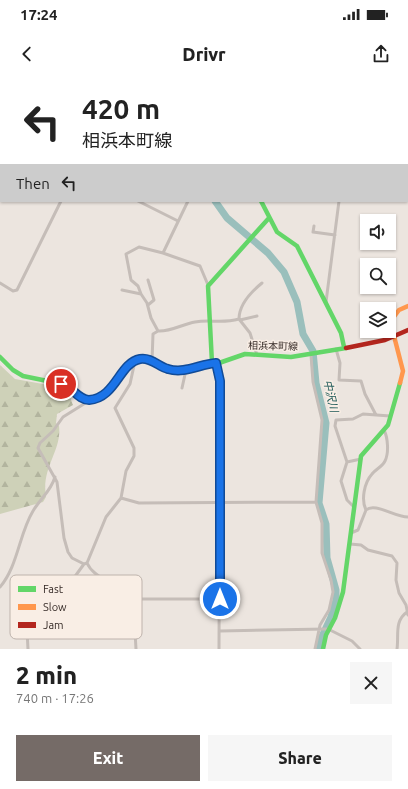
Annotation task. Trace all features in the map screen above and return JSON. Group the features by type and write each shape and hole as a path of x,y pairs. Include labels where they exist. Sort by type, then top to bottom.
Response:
{"main road":[{"path":"261,202 277,232 297,246 341,333 344,347"},
{"path":"214,363 210,351 208,285 269,218"},
{"path":"396,312 408,306"},
{"name":"相浜本町線","path":"396,335 408,330"},
{"name":"相浜本町線","path":"135,361 142,359 152,361 170,370 186,370 242,355 291,357 313,354 390,338"},
{"path":"322,649 324,629 335,618 342,596 361,459 364,451 384,430 390,416 403,371 395,338"},
{"path":"0,357 16,372 33,379 67,385 88,400 100,396 110,389 128,366 135,361"}],"street":[{"path":"0,283 13,291 17,290 61,202"},
{"path":"140,202 178,221"},
{"path":"163,253 188,202"},
{"path":"326,304 339,202"},
{"path":"314,226 313,232 335,234"},
{"path":"158,331 150,318 148,306 138,286 131,280 126,254 139,247 163,253 200,266 208,285"},
{"path":"148,280 154,300 148,306"},
{"path":"257,355 250,333 240,320 242,306 248,295 262,283"},
{"path":"122,290 141,294"},
{"path":"152,361 154,351 152,337 158,331 195,322 209,321 223,323 257,316"},
{"path":"336,349 340,363 339,380 361,381 365,394 376,415"},
{"path":"313,354 313,382 322,420 316,502 322,524 322,553 331,580 333,592 324,629 315,649"},
{"path":"77,575 86,564 106,518 121,498 125,475 134,452 115,408 130,384 135,361"},
{"path":"214,363 220,381 220,649"},
{"path":"182,388 186,370"},
{"path":"402,375 408,371"},
{"path":"88,400 63,417 53,431 38,446 38,452 55,477 58,486 66,547 72,558 86,564 98,575"},
{"path":"355,508 347,500 341,481 347,462 336,426 336,420 353,419 363,414 390,416"},
{"path":"351,533 358,530 366,510 364,494 368,480 373,473 383,465 386,458 387,438 384,430"},
{"path":"347,462 361,459"},
{"path":"0,587 8,575 32,514 50,488 55,477"},
{"path":"121,498 139,503 316,502"},
{"path":"366,510 370,508 379,508 392,515 408,517"},
{"path":"350,544 392,556 397,563 396,580 399,593 406,605 407,614 401,617 398,627 397,649"},
{"path":"142,600 220,599"},
{"path":"220,632 324,629 352,642 360,649"},
{"path":"27,639 28,649"},
{"path":"136,639 136,649"}],"green space":[{"path":"0,365 15,379 54,386 62,378 70,381 68,392 73,405 57,414 56,423 59,426 58,443 46,477 46,497 43,502 0,514"}],"waterway":[{"name":"中沢川","path":"216,202 227,218 268,253 284,272 297,302 303,334 313,351 316,383 326,423 319,503 326,524 327,558 336,590 336,600 331,617 319,643 319,649"}],"traffic: fast":[{"path":"262,202 277,232 297,246 341,333 344,347"},
{"path":"212,363 208,286 269,218"},
{"path":"0,357 13,370 23,376 67,385 82,397 90,400 110,389 129,364 140,359 152,361 170,370 181,371 219,363 245,354 291,357 346,348"},
{"path":"323,649 326,635 335,618 343,592 361,456 388,425 400,383"}],"traffic: slow":[{"path":"400,383 403,371 394,336 393,318 399,310 408,306"}],"traffic: jam":[{"path":"346,348 385,340 408,330"}],"route":[{"path":"61,384 69,386 80,396 90,400 100,396 110,389 128,366 138,360 142,359 152,361 164,368 178,371 216,363 220,381 220,599"}]}
